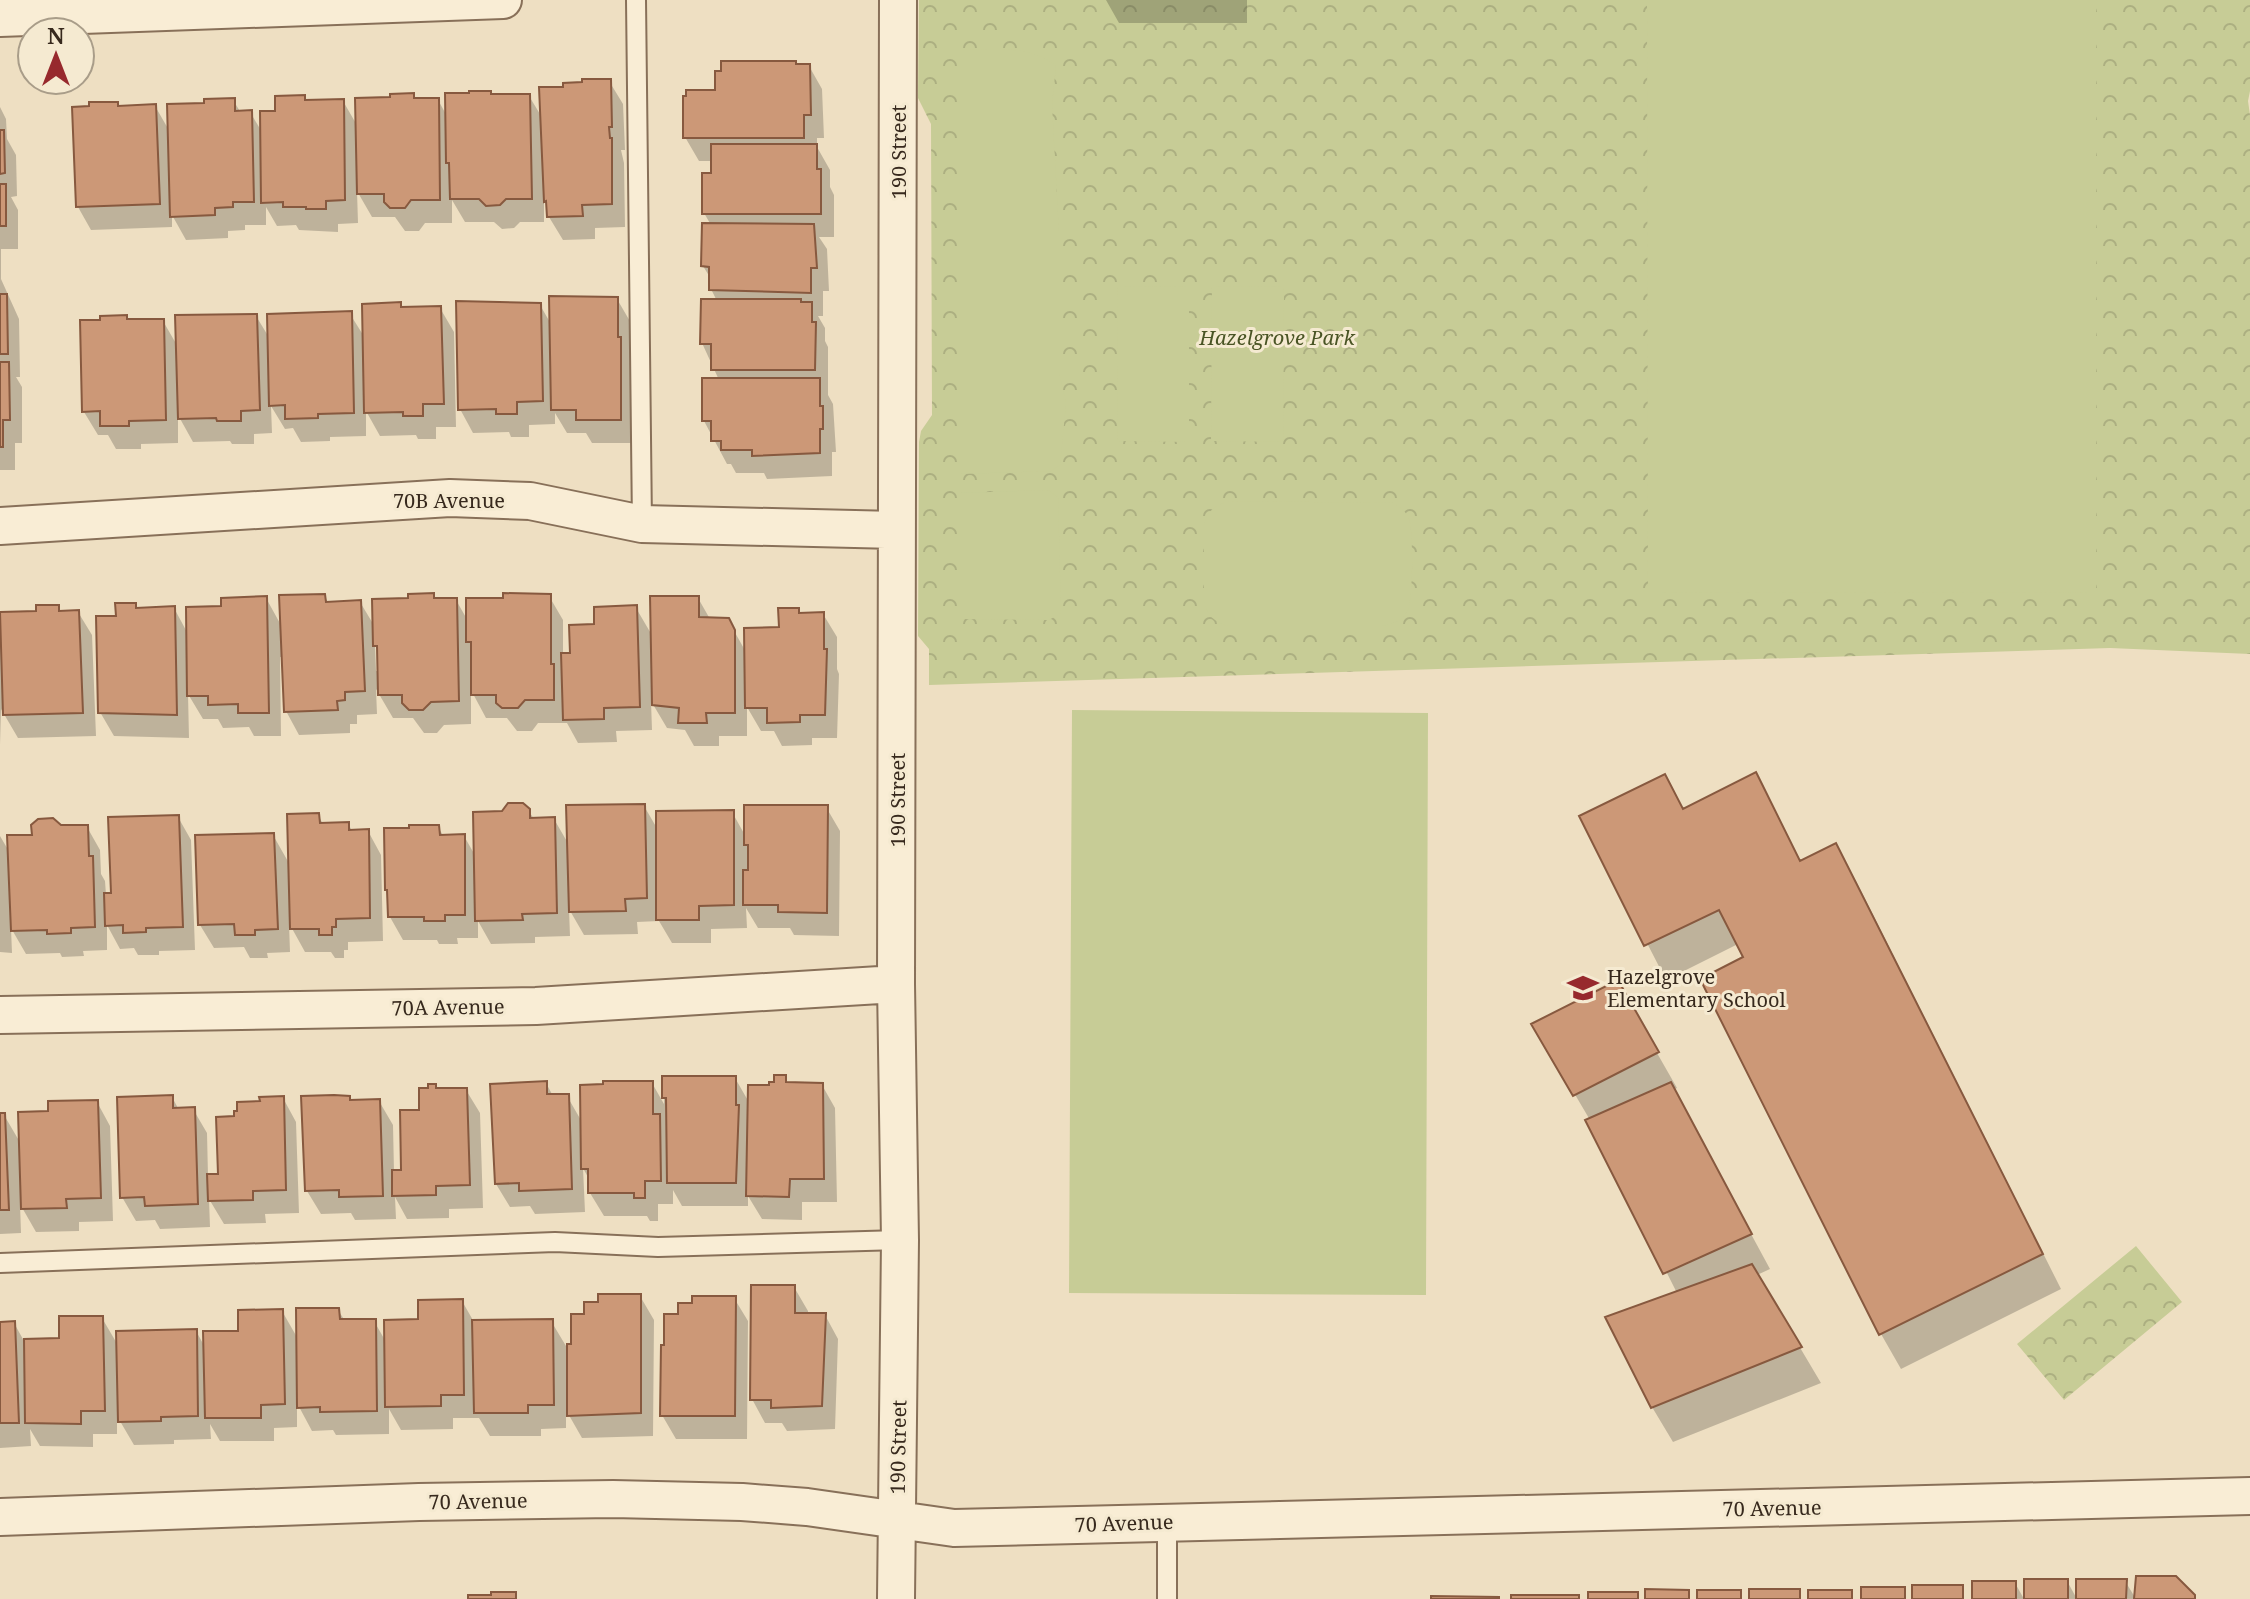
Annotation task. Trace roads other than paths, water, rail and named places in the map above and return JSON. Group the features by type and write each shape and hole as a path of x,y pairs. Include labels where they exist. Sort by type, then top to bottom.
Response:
{"street":[{"path":"0,18 503,0"},
{"name":"190 Street","path":"896,1599 900,1240 896,984 898,0"},
{"name":"70B Avenue","path":"0,526 450,498 530,501 642,524 896,530"},
{"name":"70A Avenue","path":"0,1015 536,1006 896,984"},
{"name":"70 Avenue","path":"0,1517 419,1502 613,1499 807,1507 954,1528 2250,1496"}],"lane":[{"path":"636,0 642,524"},
{"path":"0,1263 555,1242 658,1247 900,1240"},
{"path":"1167,1522 1167,1599"}],"place":[{"name":"Hazelgrove Elementary School","path":"1583,988"}],"park label":[{"name":"Hazelgrove Park","path":"1277,337"}]}
